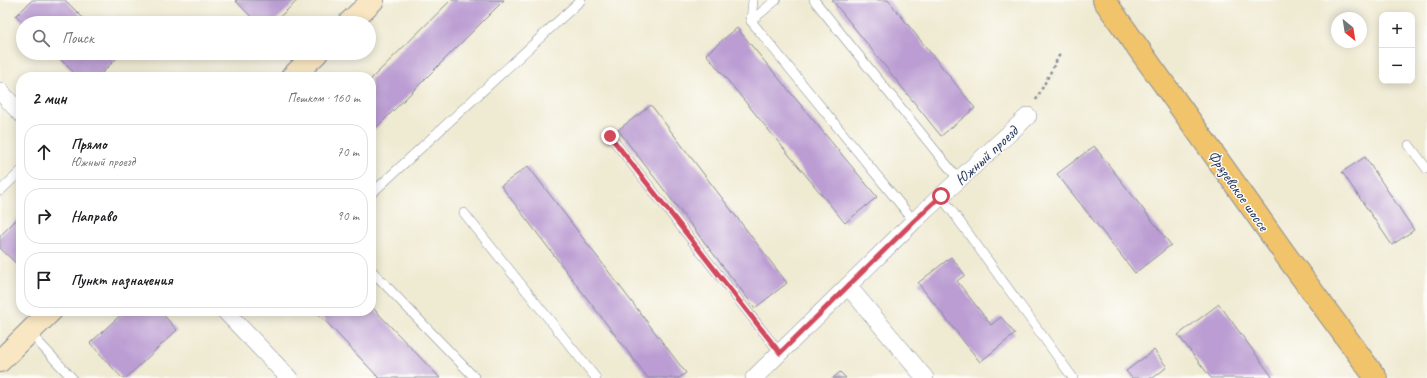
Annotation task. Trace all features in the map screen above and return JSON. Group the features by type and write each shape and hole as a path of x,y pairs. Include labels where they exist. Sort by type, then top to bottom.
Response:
{"highway":[{"name":"Фрязевское шоссе","path":"1104,0 1287,257 1376,378"}],"main road":[{"path":"356,16 373,0"},
{"path":"297,72 310,60"},
{"path":"0,361 45,316"}],"street":[{"path":"0,91 16,109"},
{"name":"Южный проезд","path":"754,378 914,221 1028,116"},
{"path":"848,286 925,378"},
{"path":"230,316 289,378"}],"lane":[{"path":"376,189 581,0"},
{"path":"753,0 751,21 914,221"},
{"path":"751,21 776,0"},
{"path":"814,0 959,180"},
{"path":"610,136 780,353"},
{"path":"1409,145 1427,169"},
{"path":"0,191 16,176"},
{"path":"941,196 1073,378"},
{"path":"464,213 596,378"},
{"path":"376,275 475,378"},
{"path":"29,332 72,378"}],"path":[{"path":"1028,116 1060,54"}],"building":[{"path":"32,0 65,0 81,16 16,16"},
{"path":"235,0 298,0 281,16 250,16"},
{"path":"451,0 504,0 376,128 376,74"},
{"path":"832,0 888,0 975,108 941,136"},
{"path":"737,28 877,197 845,223 706,54"},
{"path":"61,60 115,60 103,72 73,72"},
{"path":"651,105 787,283 755,308 618,130"},
{"path":"1094,146 1171,245 1135,273 1057,174"},
{"path":"1365,157 1414,230 1392,245 1342,172"},
{"path":"528,166 686,373 679,378 648,378 501,186"},
{"path":"16,220 16,263 0,248 0,236"},
{"path":"951,257 965,275 957,281 991,325 1001,317 1015,334 980,362 918,283"},
{"path":"1219,304 1273,378 1211,378 1178,335"},
{"path":"376,311 440,378 379,378 321,316 376,316"},
{"path":"120,316 164,316 177,330 126,378 122,378 90,343"},
{"path":"1154,350 1167,367 1153,378 1132,378 1126,371"},
{"path":"840,372 846,378 833,378"}],"route":[{"path":"610,136 780,353 941,196"}]}
